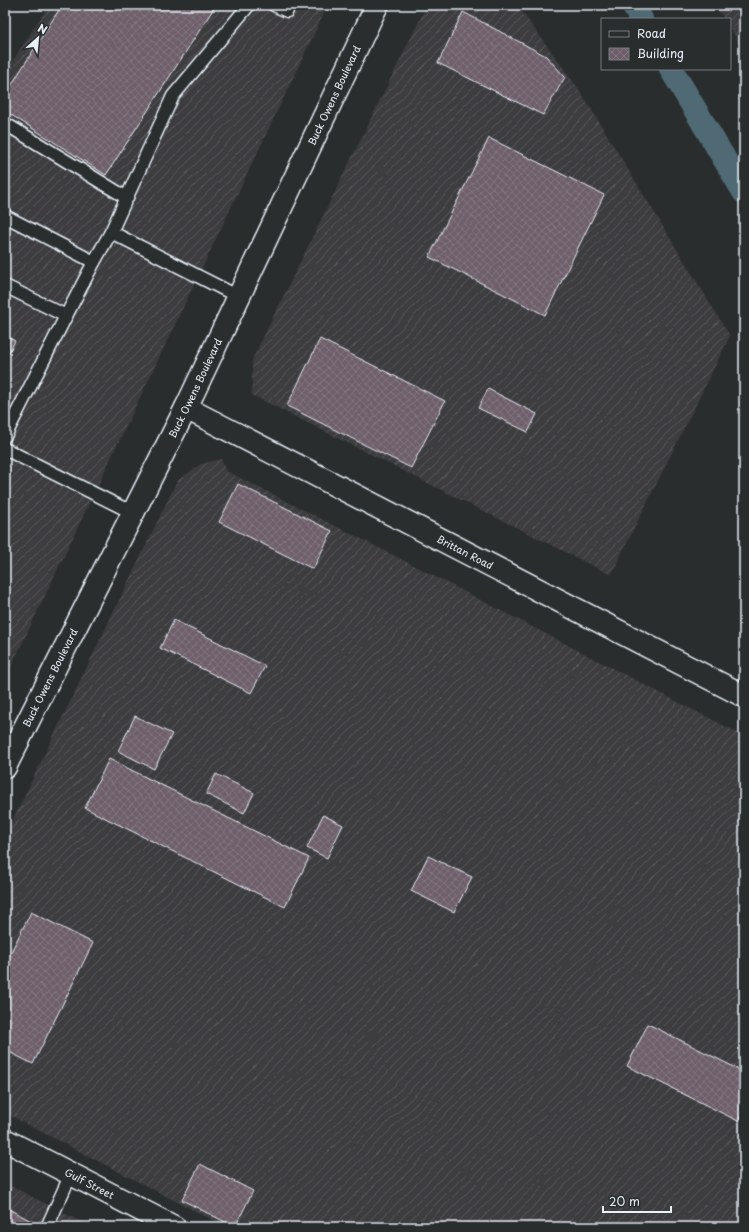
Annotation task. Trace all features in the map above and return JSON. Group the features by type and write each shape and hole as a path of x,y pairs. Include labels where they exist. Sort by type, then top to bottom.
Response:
{"main road":[{"name":"Buck Owens Boulevard","path":"5,767 186,408 377,5"},
{"name":"Brittan Road","path":"186,408 744,696"},
{"name":"Gulf Street","path":"5,1140 174,1227"}],"lane":[{"path":"5,436 94,262 111,232 173,96 249,5"},
{"path":"274,5 287,11"},
{"path":"9,126 127,198"},
{"path":"5,216 94,262"},
{"path":"111,232 239,297"},
{"path":"5,286 66,316"},
{"path":"5,449 133,513"},
{"path":"46,1227 71,1174"}],"shaded area":[{"path":"49,5 328,5 5,679 5,73"},
{"path":"427,5 517,5 580,91 730,336 611,575 252,395 252,360"},
{"path":"715,5 744,5 744,51 731,30 731,18 723,18"},
{"path":"221,459 226,471 401,559 744,736 744,1227 226,1227 5,1113 5,836 177,481 201,464"},
{"path":"5,1183 58,1210 91,1227 5,1227"}],"building":[{"path":"62,5 216,5 106,175 5,111 5,95"},
{"path":"463,12 546,56 565,77 543,115 438,63"},
{"path":"489,138 604,195 545,315 429,257"},
{"path":"5,335 15,341 5,360"},
{"path":"320,339 445,401 411,468 287,406"},
{"path":"488,389 537,414 528,432 478,408"},
{"path":"238,484 332,531 313,569 219,522"},
{"path":"174,620 265,666 251,693 160,648"},
{"path":"135,716 172,734 154,769 118,751"},
{"path":"109,759 309,858 285,907 85,808"},
{"path":"216,774 254,793 244,813 206,794"},
{"path":"323,815 343,825 327,858 307,848"},
{"path":"428,856 472,877 454,912 411,891"},
{"path":"31,912 93,943 33,1064 5,1050 5,964"},
{"path":"648,1024 744,1072 744,1109 738,1121 627,1066"},
{"path":"200,1164 253,1191 235,1227 182,1200"},
{"path":"5,1207 33,1222 31,1227 5,1227"}],"waterway":[{"path":"633,5 640,18"},
{"path":"672,70 744,192"}]}
